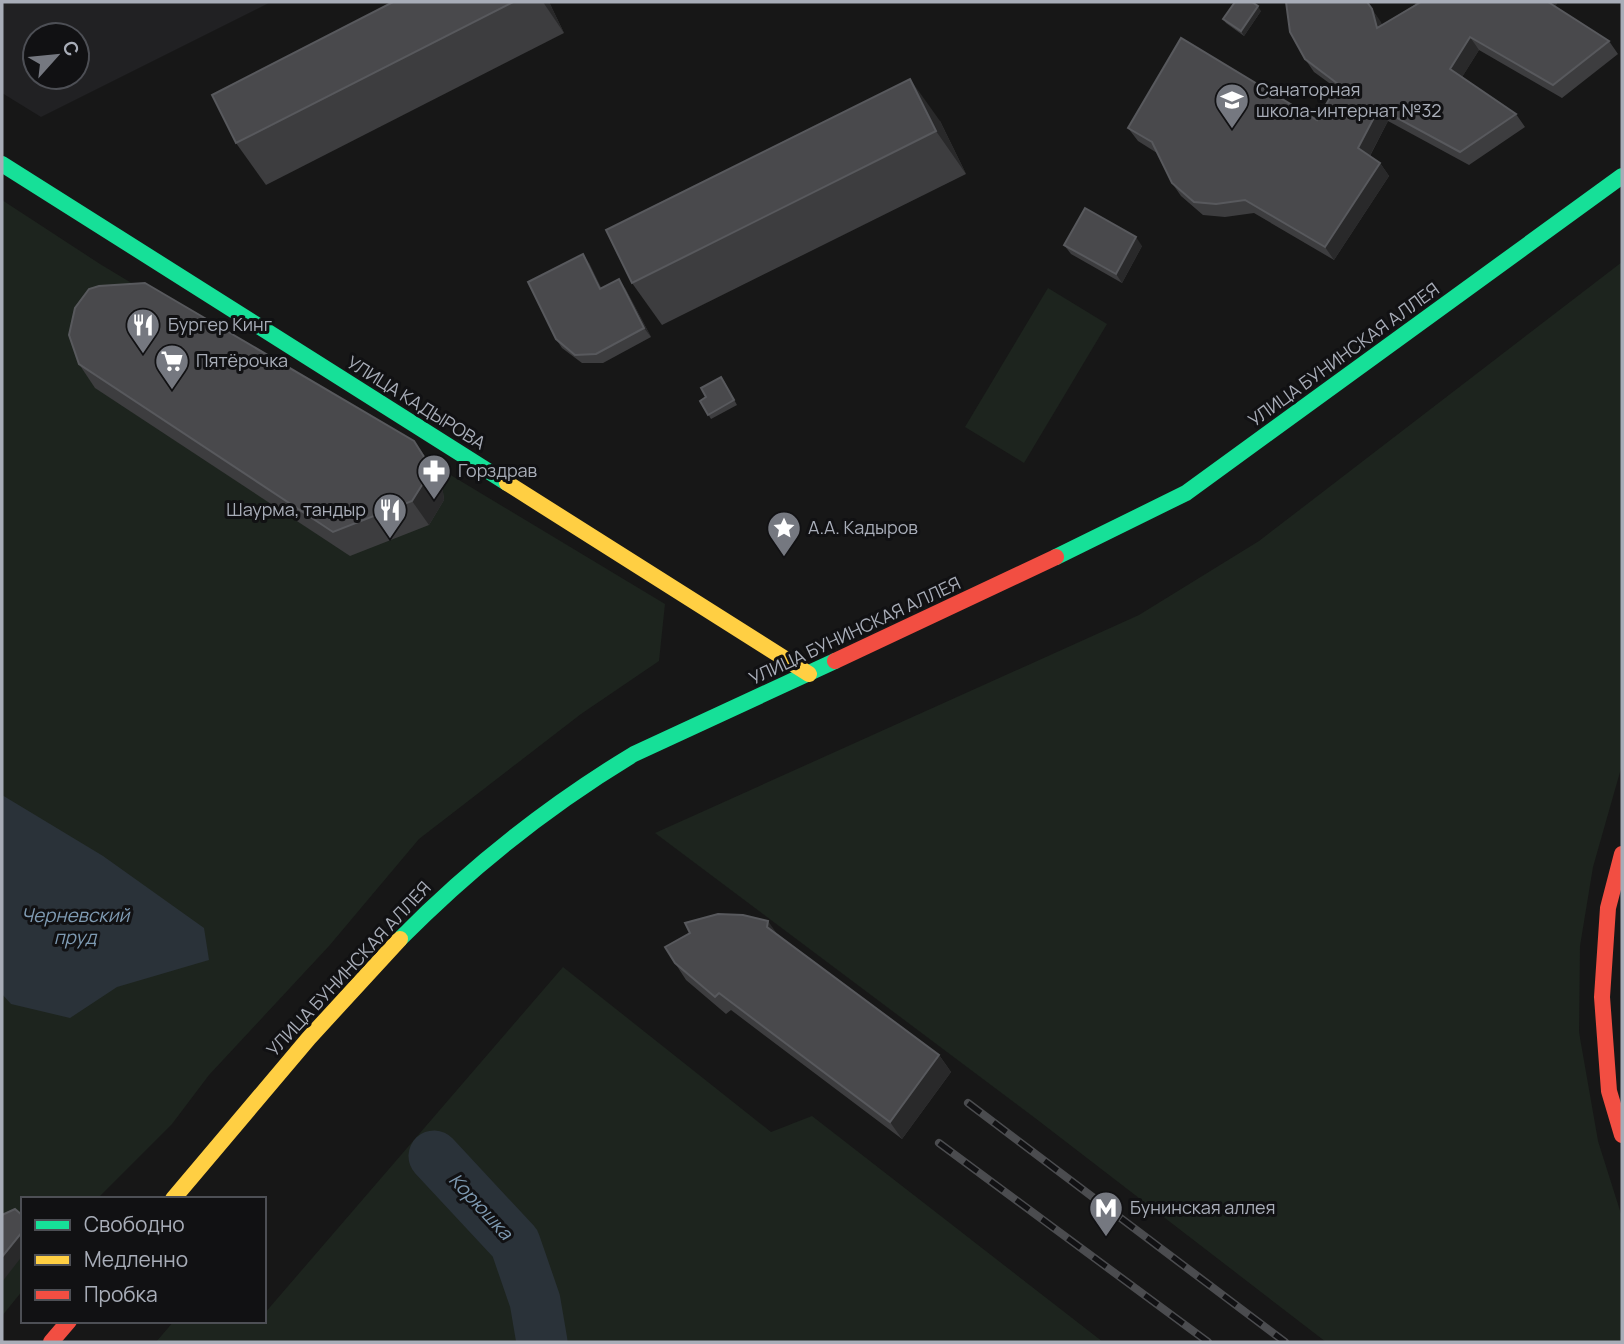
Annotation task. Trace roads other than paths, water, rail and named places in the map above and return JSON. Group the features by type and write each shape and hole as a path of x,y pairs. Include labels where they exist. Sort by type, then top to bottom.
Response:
{"street":[{"name":"УЛИЦА КАДЫРОВА","path":"2,164 809,674"},
{"name":"УЛИЦА БУНИНСКАЯ АЛЛЕЯ","path":"175,1197 397,940 455,884 588,781 634,754 970,599 1186,493 1622,176"},
{"path":"1622,853 1608,908 1602,997 1609,1091 1622,1135"},
{"path":"51,1342 67,1323"}],"water":[{"name":"Черневский пруд","path":"2,795 103,856 204,928 209,960 117,987 70,1018 11,1004 2,994"}],"waterway":[{"name":"Корюшка","path":"434,1156 515,1243 535,1301 542,1342"}],"railway":[{"path":"968,1103 1285,1342"},
{"path":"939,1143 1208,1342"}],"place":[{"name":"Санаторная школа-интернат №32","path":"1232,130"},
{"name":"Бургер Кинг","path":"143,355"},
{"name":"Пятёрочка","path":"172,391"},
{"name":"Горздрав","path":"434,501"},
{"name":"Шаурма, тандыр","path":"390,540"},
{"name":"А.А. Кадыров","path":"784,558"},
{"name":"Бунинская аллея","path":"1106,1238"}]}
